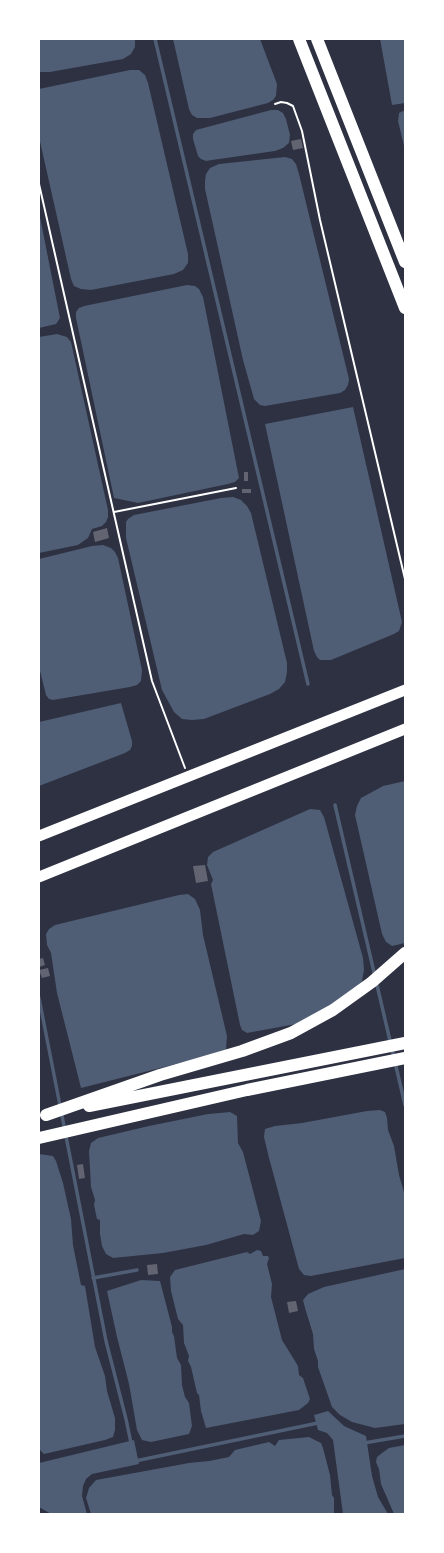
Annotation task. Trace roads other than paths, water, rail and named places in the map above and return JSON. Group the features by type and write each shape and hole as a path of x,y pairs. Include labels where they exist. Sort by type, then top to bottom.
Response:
{"highway":[{"path":"299,39 405,308"},
{"path":"317,39 405,262"},
{"path":"39,836 405,690"},
{"path":"39,877 405,729"},
{"path":"42,1116 160,1075 242,1051 291,1033 333,1010 372,982 405,953"},
{"path":"42,1116 405,1043"},
{"path":"39,1138 247,1090 405,1058"}],"water":[{"path":"39,39 135,39 135,47 131,54 123,59 50,72 39,72"},
{"path":"173,39 260,39 277,84 276,96 268,103 210,118 197,118 192,115 189,109"},
{"path":"380,39 405,39 405,103 392,105"},
{"path":"130,70 139,70 145,75 148,83 188,254 188,263 183,270 174,274 91,290 81,289 74,286 71,279 39,137 39,89"},
{"path":"271,110 278,110 283,113 286,119 290,135 289,143 283,148 275,151 206,161 198,156 193,139 193,134 196,130"},
{"path":"405,110 405,150 398,121 399,113"},
{"path":"285,157 292,159 296,164 299,174 349,379 345,390 340,393 265,406 260,405 254,399 243,360 205,189 205,181 206,174 210,168 219,164"},
{"path":"39,212 60,318 56,324 39,328"},
{"path":"187,285 195,286 199,289 203,297 239,478 235,482 228,484 138,503 114,498 76,318 76,312 79,308 84,306"},
{"path":"57,334 67,337 71,342 108,510 108,517 102,526 92,529 88,538 78,545 39,553 39,337"},
{"path":"353,407 402,622 399,631 394,634 331,660 320,660 314,651 265,424"},
{"path":"233,497 241,500 251,513 287,663 285,682 279,689 270,694 204,719 182,719 174,712 162,690 126,538 126,522 134,515"},
{"path":"103,545 111,548 118,558 142,670 141,681 137,685 130,687 53,700 49,699 46,695 39,667 39,559 92,546"},
{"path":"121,703 132,741 130,750 39,786 39,722"},
{"path":"405,781 405,943 392,946 386,942 382,934 355,815 361,798 383,786"},
{"path":"310,809 320,810 324,817 363,958 364,970 362,981 357,988 347,996 296,1024 247,1033 242,1030 240,1025 211,884 213,880 207,865 208,857 213,852"},
{"path":"188,894 195,899 200,910 203,935 227,1036 226,1050 81,1088 57,993 51,953 47,945 46,934 49,929 55,925"},
{"path":"380,1110 385,1112 387,1118 388,1130 394,1146 399,1175 405,1196 405,1258 311,1276 304,1275 299,1269 269,1158 264,1137 265,1129 275,1126"},
{"path":"230,1112 237,1116 238,1143 243,1152 261,1221 259,1231 253,1235 244,1234 206,1245 163,1253 113,1258 106,1254 102,1246 100,1220 97,1219 94,1205 95,1200 91,1187 89,1151 91,1143 98,1138 149,1126 208,1114"},
{"path":"39,1154 53,1156 63,1183 71,1219 73,1245 81,1285 85,1286 95,1347 105,1376 107,1391 115,1418 115,1430 113,1437 44,1454 40,1450 39,1446"},
{"path":"257,1250 261,1251 263,1256 268,1256 269,1258 267,1264 272,1284 271,1297 282,1340 298,1366 299,1375 303,1378 310,1399 308,1403 299,1410 206,1428 201,1411 199,1395 197,1393 191,1367 188,1361 189,1356 184,1343 183,1325 178,1319 171,1291 170,1277 175,1270 247,1252 250,1254"},
{"path":"405,1269 405,1424 375,1428 352,1422 340,1415 332,1407 318,1367 318,1361 314,1349 313,1334 303,1300 308,1294 324,1287"},
{"path":"141,1280 160,1281 174,1336 177,1358 181,1365 182,1385 185,1397 189,1403 192,1426 189,1434 151,1442 142,1440 137,1430 129,1384 107,1291"},
{"path":"328,1411 344,1426 366,1436 372,1476 378,1497 388,1514 343,1514 333,1440 327,1433 318,1430 314,1415"},
{"path":"309,1437 321,1443 323,1448 330,1475 332,1495 334,1498 334,1514 91,1514 86,1498 89,1488 96,1480 229,1457 235,1450 269,1442 275,1446 279,1440"},
{"path":"134,1440 139,1464 92,1474 86,1479 83,1486 82,1496 87,1514 51,1514 39,1507 39,1463"},
{"path":"405,1445 405,1514 394,1514 381,1484 379,1469 376,1462 377,1457 389,1448"}],"waterway":[{"path":"155,39 308,684"},
{"path":"335,805 405,1105"},
{"path":"39,998 106,1341 131,1443"},
{"path":"93,1278 137,1270"},
{"path":"135,1461 318,1423"},
{"path":"364,1443 405,1436"}]}
